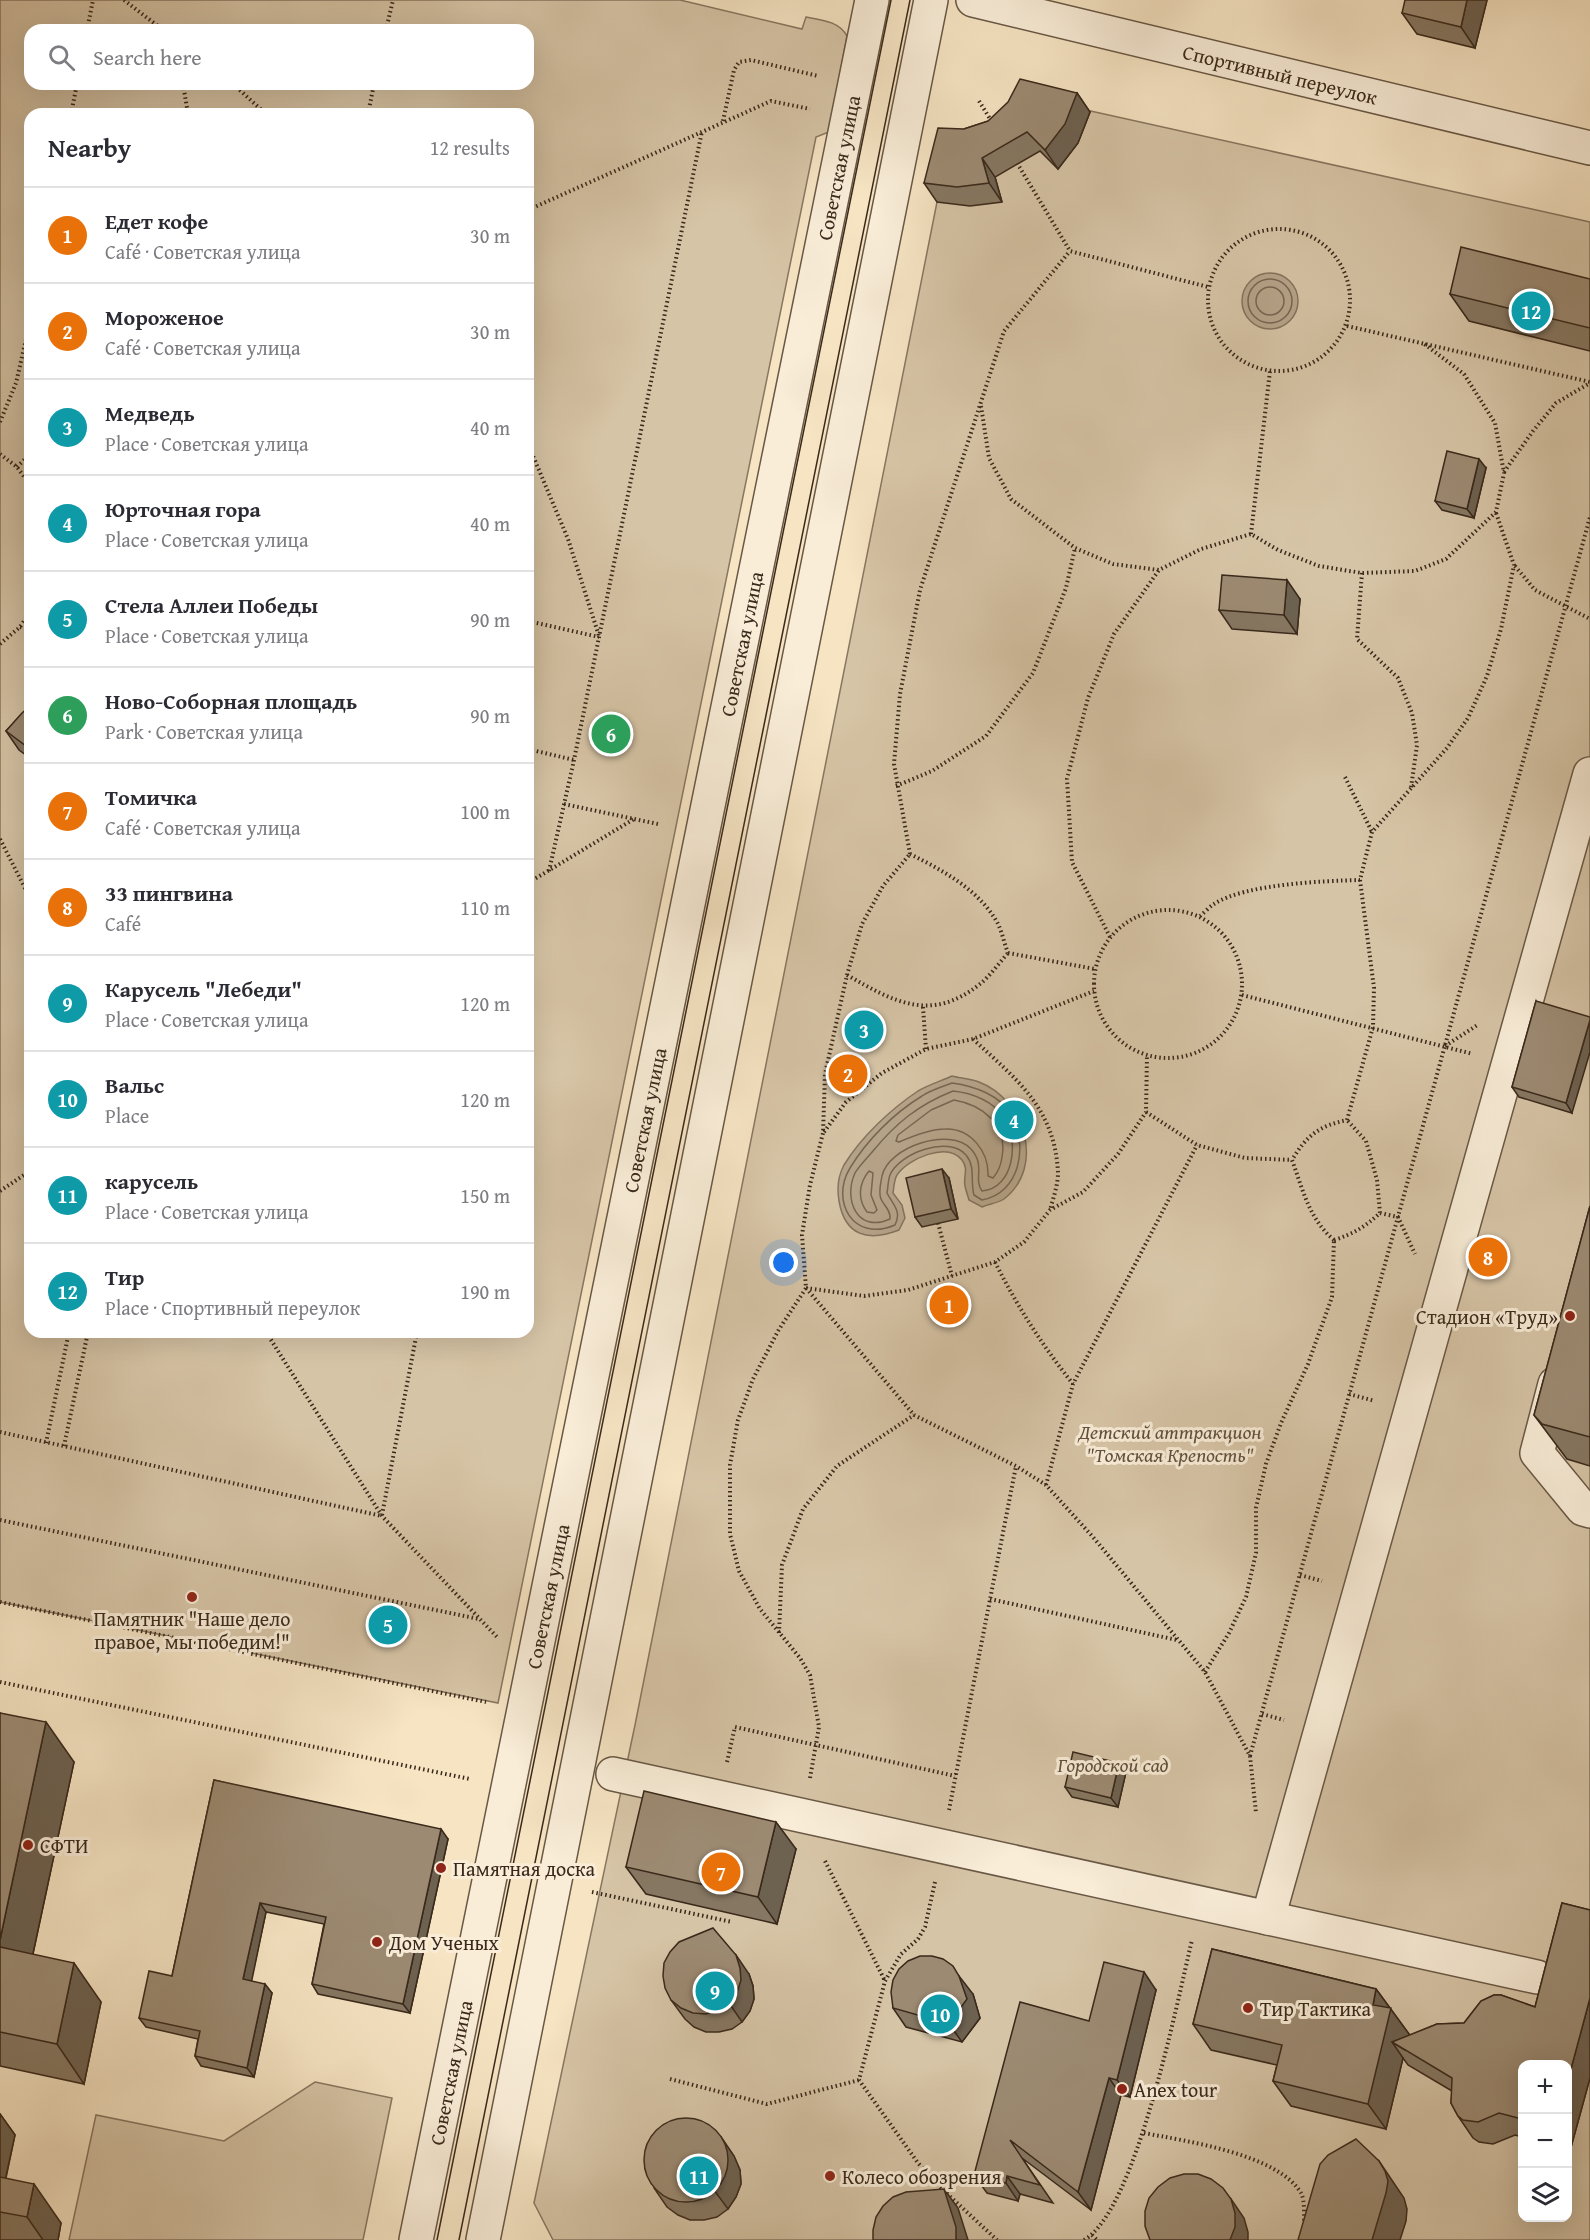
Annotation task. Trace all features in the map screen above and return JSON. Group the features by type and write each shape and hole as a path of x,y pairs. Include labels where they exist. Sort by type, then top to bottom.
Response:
{"street":[{"name":"Советская улица","path":"416,2240 872,0"},
{"path":"483,2240 931,0"},
{"name":"Спортивный переулок","path":"973,0 1590,148"},
{"path":"1268,1918 1590,774"},
{"path":"1564,1351 1537,1453 1583,1509 1590,1511"},
{"path":"613,1774 1537,1977"}],"path":[{"path":"88,24 93,0"},
{"path":"124,0 155,24"},
{"path":"387,24 393,0"},
{"path":"723,122 734,70 739,62 751,60 818,76"},
{"path":"72,108 76,90"},
{"path":"184,90 187,108"},
{"path":"240,90 259,108"},
{"path":"369,108 373,90"},
{"path":"534,207 771,101 810,109"},
{"path":"979,101 996,129"},
{"path":"549,871 574,760 702,131"},
{"path":"1017,163 1070,251 1208,287"},
{"path":"1275,228 1299,231 1320,241 1337,258 1348,279 1352,303 1347,326 1338,343 1324,357 1289,372 1270,371 1247,365 1229,351 1215,333 1208,310 1208,287 1216,265 1231,246 1252,233 1275,228"},
{"path":"910,854 894,764 900,694 920,590 1004,331 1070,251"},
{"path":"1347,326 1590,383"},
{"path":"1423,343 1464,374 1496,423 1504,473 1496,512 1514,565 1535,590 1590,619"},
{"path":"0,422 16,383 24,348"},
{"path":"1251,534 1270,371"},
{"path":"1504,473 1556,403 1590,383"},
{"path":"981,405 989,458 1011,499 1076,548 1113,564 1159,570"},
{"path":"0,453 17,467 24,477"},
{"path":"534,458 568,539 599,637"},
{"path":"17,467 24,460"},
{"path":"1110,937 1072,862 1067,779 1088,698 1114,634 1159,570 1201,549 1251,534 1278,550 1319,566 1362,573 1414,571 1446,559 1496,512"},
{"path":"1256,1814 1250,1756 1590,517"},
{"path":"897,786 932,771 986,736 1034,673 1066,588 1076,548"},
{"path":"1347,1120 1373,1027 1374,988 1360,880 1372,832 1447,748 1467,718 1487,676 1501,629 1514,565"},
{"path":"1362,573 1357,639 1398,678 1412,713 1417,745 1410,790"},
{"path":"0,644 24,621"},
{"path":"534,622 599,637"},
{"path":"20,627 24,628"},
{"path":"534,750 574,760"},
{"path":"1345,777 1372,832"},
{"path":"564,804 658,825"},
{"path":"534,880 634,819"},
{"path":"0,839 24,886"},
{"path":"910,854 946,873 977,897 997,922 1008,952"},
{"path":"910,854 883,886 862,924 848,975 825,1074 823,1133 810,1185 802,1235 806,1288 914,1415 1016,1466 1046,1485 1093,1537 1205,1672 1250,1756"},
{"path":"1200,916 1214,904 1240,894 1319,881 1360,880"},
{"path":"1176,910 1200,916 1219,930 1234,949 1241,971 1241,995 1233,1019 1218,1039 1196,1052 1172,1057 1147,1055 1127,1046 1111,1031 1099,1012 1094,991 1095,969 1100,952 1110,937 1128,921 1151,912 1176,910"},
{"path":"1008,952 1095,969"},
{"path":"848,975 887,998 923,1007 955,1000 981,983 1008,952"},
{"path":"823,1133 846,1102 882,1072 926,1049 973,1039 1094,991"},
{"path":"1241,995 1373,1027 1508,1064"},
{"path":"923,1007 926,1049"},
{"path":"973,1039 1027,1089 1051,1131 1058,1175 1050,1210"},
{"path":"806,1288 864,1296 908,1290 995,1262 1024,1242 1050,1210 1083,1192 1118,1154 1146,1112 1147,1055"},
{"path":"1146,1112 1197,1145 1245,1158 1292,1160"},
{"path":"1292,1160 1302,1143 1326,1125 1347,1120"},
{"path":"1334,1240 1353,1234 1367,1226 1380,1213 1377,1180 1366,1141 1347,1120"},
{"path":"1046,1485 1073,1384 1197,1145"},
{"path":"1292,1160 1311,1212 1322,1230 1334,1240"},
{"path":"0,1191 24,1175"},
{"path":"938,1223 952,1276"},
{"path":"1205,1672 1229,1633 1246,1597 1256,1553 1256,1508 1266,1464 1281,1423 1308,1364 1332,1297 1334,1240"},
{"path":"995,1262 1017,1306 1073,1384"},
{"path":"806,1288 778,1331 753,1379 738,1420 730,1465 729,1534 739,1571 760,1609 800,1658 810,1676 819,1727 802,1816 885,1981"},
{"path":"46,1443 68,1338"},
{"path":"64,1446 87,1338"},
{"path":"270,1338 382,1516 499,1639"},
{"path":"382,1516 416,1338"},
{"path":"779,1633 782,1565 803,1509 837,1466 914,1415"},
{"path":"0,1432 382,1516"},
{"path":"719,1798 735,1727 956,1776 1016,1466"},
{"path":"0,1520 479,1619"},
{"path":"990,1599 1178,1640"},
{"path":"0,1602 486,1701"},
{"path":"0,1682 470,1779"},
{"path":"942,1846 925,1927 918,1939 901,1954 885,1981 859,2079 918,2163 941,2188 997,2240"},
{"path":"589,1891 732,1922"},
{"path":"1084,2240 1092,2235 1114,2205 1144,2133 1202,1903"},
{"path":"670,2079 767,2104 859,2079"},
{"path":"1144,2133 1244,2156 1279,2170 1302,2193 1305,2226 1303,2233"},
{"path":"1092,2235 1097,2240"}],"green space":[{"path":"0,0 680,0 802,29 806,17 823,20 839,27 847,36 829,132 816,137 498,1703 0,1602"},
{"name":"Городской сад","path":"1032,98 1590,222 1590,2240 553,2240 534,2203 635,1725 937,202 951,146"},
{"path":"315,2082 392,2098 363,2240 69,2240 96,2115 224,2141"}],"water":[{"path":"1270,273 1281,275 1290,281 1296,290 1298,301 1296,312 1290,321 1281,327 1270,329 1259,327 1250,321 1244,312 1242,301 1244,290 1250,281 1259,275"},
{"path":"952,1076 979,1082 995,1091 1008,1103 1018,1118 1024,1134 1026,1152 1024,1169 1017,1185 1004,1199 982,1207 969,1200 965,1188 965,1167 962,1160 947,1152 928,1154 910,1163 896,1177 893,1193 902,1205 905,1218 899,1230 888,1234 868,1235 852,1229 842,1213 838,1196 839,1178 844,1165 868,1134 897,1106 922,1089"}],"building":[{"path":"1405,0 1467,0 1461,27 1402,13"},
{"path":"1020,79 1077,93 1065,124 1045,150 1027,132 982,158 989,183 957,187 924,183 938,128 964,129 988,121 1008,102"},
{"path":"1461,247 1590,279 1590,328 1450,294"},
{"path":"1447,451 1479,459 1467,509 1435,501"},
{"path":"1222,575 1287,580 1284,615 1219,610"},
{"path":"24,711 24,744 6,731"},
{"path":"1536,1001 1590,1017 1566,1103 1512,1087"},
{"path":"942,1169 951,1209 915,1217 906,1178"},
{"path":"1590,1206 1590,1437 1542,1424 1534,1415"},
{"path":"0,1713 46,1722 0,1940"},
{"path":"1073,1752 1119,1763 1111,1798 1065,1787"},
{"name":"Дом Ученых","path":"214,1780 441,1829 403,2004 312,1984 326,1917 260,1903 243,1979 265,1984 247,2068 195,2056 200,2031 139,2018 149,1971 172,1976"},
{"path":"644,1791 776,1822 758,1897 626,1867"},
{"path":"1562,1903 1590,1910 1590,1998 1572,2065 1572,2060 1518,2060 1518,2118 1499,2113 1478,2122 1463,2120 1451,2103 1452,2078 1392,2042 1437,2024 1464,2023 1481,2001 1494,1995 1501,1995 1535,2007"},
{"path":"713,1928 736,1955 741,1980 737,1993 729,2003 706,2014 693,2013 681,2008 671,2000 665,1988 664,1963 679,1942"},
{"path":"0,1947 74,1963 57,2044 0,2032"},
{"path":"1212,1949 1376,1989 1373,2005 1391,2008 1368,2104 1273,2081 1282,2045 1193,2024"},
{"path":"920,1956 943,1959 953,1966 959,1976 967,1999 949,2024 893,2008 891,1992 893,1980 899,1969 908,1961"},
{"path":"1104,1962 1144,1972 1117,2080 1109,2078 1078,2192 1010,2140 1040,2185 1007,2176 1006,2183 974,2175 1020,2002 1089,2021"},
{"path":"686,2118 702,2121 716,2130 725,2144 728,2160 725,2176 716,2190 702,2199 686,2202 670,2199 656,2190 647,2176 644,2160 647,2144 656,2130 670,2121"},
{"path":"1356,2139 1379,2161 1388,2181 1372,2240 1298,2240 1320,2164 1328,2155"},
{"path":"1184,2174 1198,2174 1211,2179 1223,2188 1231,2199 1235,2213 1235,2227 1230,2240 1150,2240 1145,2226 1145,2211 1149,2198 1170,2178"},
{"path":"0,2177 34,2184 27,2217 0,2212"},
{"path":"944,2189 956,2227 956,2240 873,2240 876,2217 893,2197 906,2192"}],"tram line":[{"path":"437,2240 891,0"},
{"path":"459,2240 910,0"}],"place":[{"name":"Тир","path":"1531,311"},
{"name":"Ново-Соборная площадь","path":"611,734"},
{"name":"Медведь","path":"864,1030"},
{"name":"Мороженое","path":"848,1074"},
{"name":"Юрточная гора","path":"1014,1120"},
{"name":"33 пингвина","path":"1488,1257"},
{"name":"Едет кофе","path":"949,1305"},
{"name":"Стадион «Труд»","path":"1570,1316"},
{"name":"Памятник \"Наше дело правое, мы победим!\"","path":"192,1597"},
{"name":"Стела Аллеи Победы","path":"388,1625"},
{"name":"СФТИ","path":"28,1845"},
{"name":"Памятная доска","path":"441,1868"},
{"name":"Томичка","path":"721,1872"},
{"name":"Дом Ученых","path":"377,1942"},
{"name":"Карусель \"Лебеди\"","path":"715,1991"},
{"name":"Тир Тактика","path":"1248,2008"},
{"name":"Вальс","path":"940,2014"},
{"name":"Anex tour","path":"1122,2089"},
{"name":"карусель","path":"699,2176"},
{"name":"Колесо обозрения","path":"830,2176"}],"park label":[{"name":"Детский аттракцион \"Томская Крепость\"","path":"1170,1442"}]}
